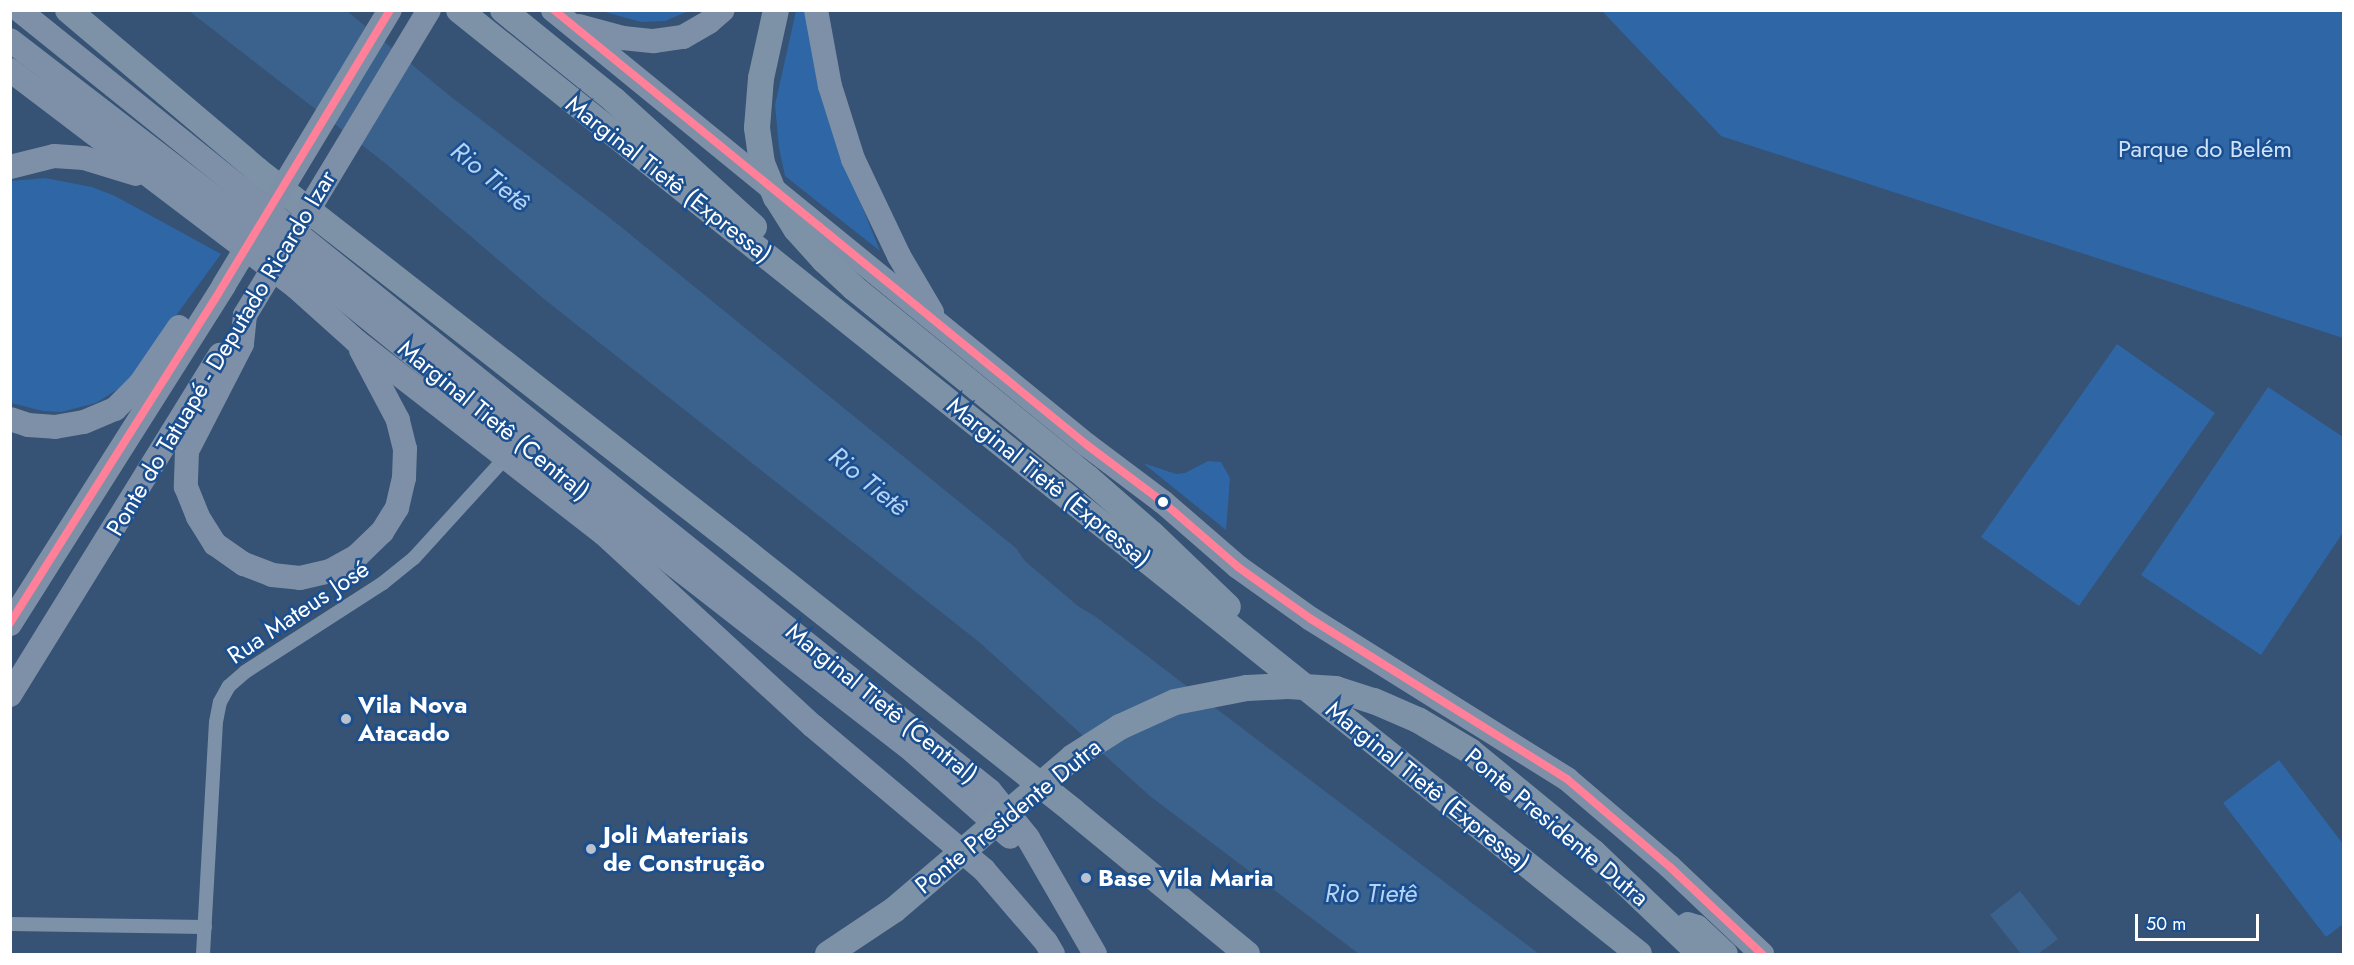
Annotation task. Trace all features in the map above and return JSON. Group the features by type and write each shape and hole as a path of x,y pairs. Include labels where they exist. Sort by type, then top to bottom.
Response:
{"highway":[{"name":"Marginal Tietê (Central)","path":"19,10 241,188 982,798"},
{"path":"68,10 274,183 739,546 1073,811 1248,954"},
{"name":"Ponte do Tatuapé - Deputado Ricardo Izar","path":"10,624 220,292 390,10"},
{"name":"Ponte do Tatuapé - Deputado Ricardo Izar","path":"10,695 245,315 429,10"},
{"name":"Marginal Tietê (Expressa)","path":"459,10 1640,953"},
{"path":"503,10 614,100 715,189 765,237 810,290"},
{"path":"559,15 603,34 654,41 683,36 709,22 723,10"},
{"path":"776,10 761,78 757,128 762,163 776,197 796,228 824,260 854,288 1088,478 1226,603 1244,637"},
{"path":"816,10 830,86 853,159 899,256 941,327"},
{"path":"559,15 941,327 1273,593 1567,779 1670,867 1762,954"},
{"name":"Marginal Tietê (Central)","path":"10,40 309,270 615,519 914,752 982,798"},
{"path":"10,70 296,287 356,341 627,554 813,726 984,870 1046,942 1053,954"},
{"path":"10,166 54,156 84,158 125,169 164,187"},
{"path":"10,419 28,425 55,427 84,422 115,409 140,384 191,309 220,292"},
{"path":"245,315 242,344 187,451 186,487 198,518 215,544 244,564 272,575 300,578 339,566 357,556 382,532 397,508 404,478 405,449 398,420 356,341"},
{"path":"615,519 874,767 883,787"},
{"name":"Ponte Presidente Dutra","path":"828,954 894,909 1073,757 1120,727 1175,702 1247,688 1288,686 1336,689 1374,700 1418,720 1470,751 1593,852 1700,954"},
{"path":"982,798 1007,809 1028,838 1095,954"},
{"path":"1661,915 1697,928 1725,954"}],"street":[{"name":"Rua Mateus José","path":"203,954 216,722 220,702 229,686 245,672 383,583 406,564 505,458"},
{"path":"10,924 205,927"}],"green space":[{"path":"601,11 689,11 665,21 641,22"},
{"path":"796,11 808,11 835,139 880,251 785,176 779,148 775,105"},
{"name":"Parque do Belém","path":"1602,11 2343,11 2343,338 1721,136"},
{"path":"45,178 92,187 115,196 221,254 126,384 96,403 61,412 43,411 11,403 10,181"},
{"path":"2117,344 2215,413 2079,606 1981,537"},
{"path":"2268,387 2343,437 2344,531 2261,655 2141,575"},
{"path":"1208,461 1221,462 1230,478 1226,530 1143,463 1176,474 1185,473"},
{"path":"2279,760 2343,844 2343,924 2326,937 2223,803"}],"water":[{"name":"Rio Tietê","path":"189,11 347,11 450,96 610,218 1016,548 1025,561 1078,606 1096,617 1539,954 1359,954 1151,797 979,642 544,299 385,163"},
{"path":"2020,891 2058,939 2038,954 2021,954 1990,915"}],"transit line":[{"path":"10,623 215,299 390,10"},
{"path":"554,10 1087,445 1163,502 1238,567 1311,619 1567,779 1670,867 1762,954"}],"place":[{"name":"Vila Nova Atacado","path":"346,719"},
{"name":"Joli Materiais de Construção","path":"591,849"},
{"name":"Base Vila Maria","path":"1086,878"}]}
